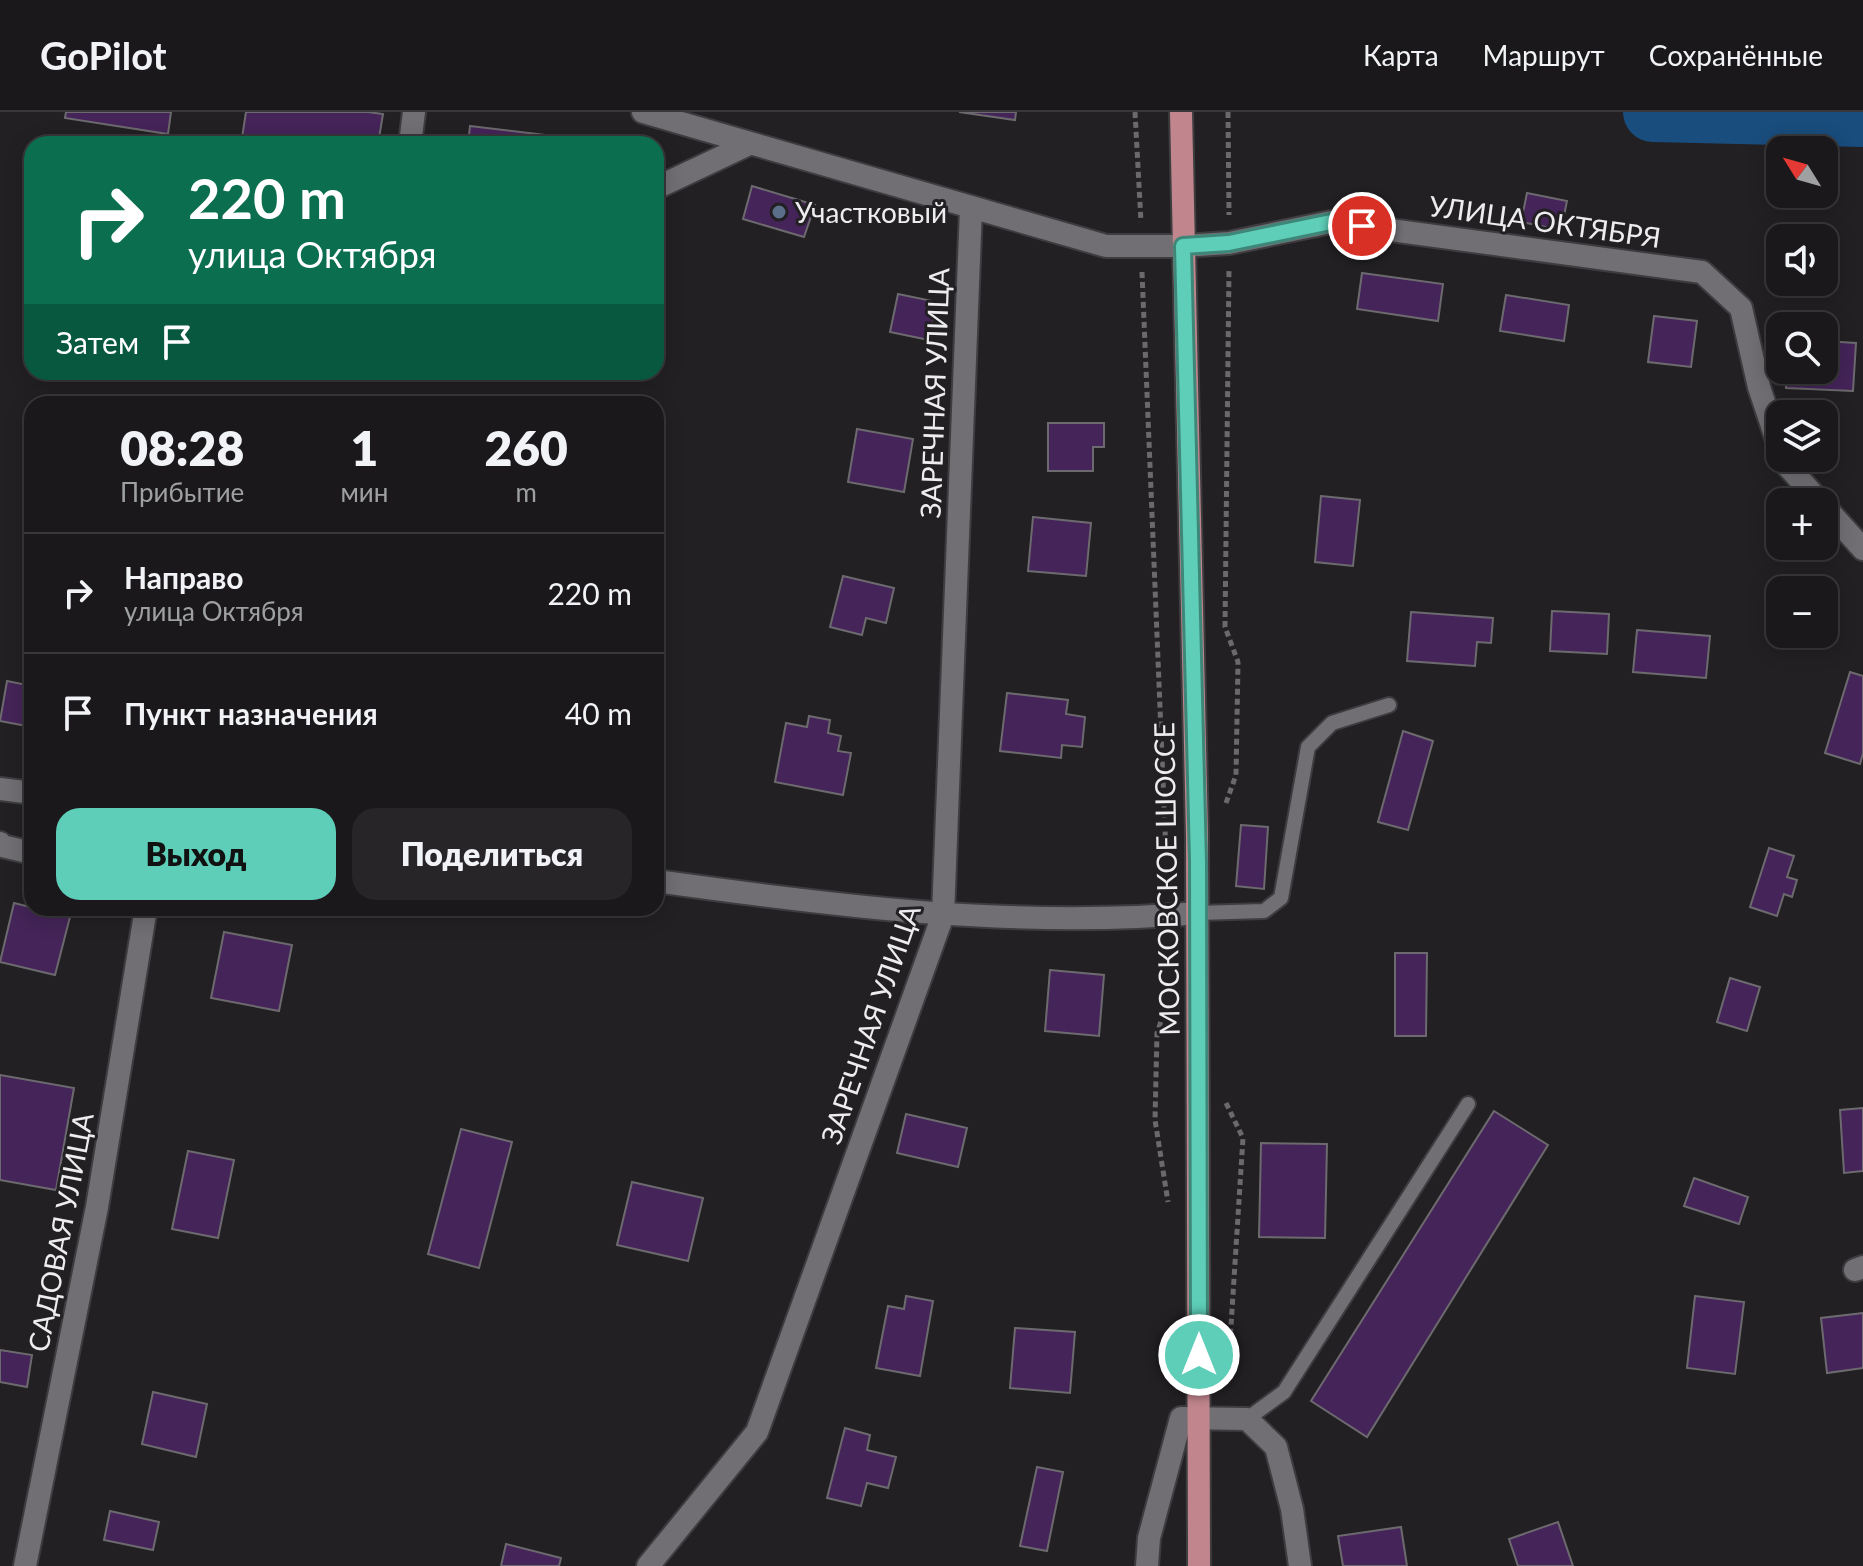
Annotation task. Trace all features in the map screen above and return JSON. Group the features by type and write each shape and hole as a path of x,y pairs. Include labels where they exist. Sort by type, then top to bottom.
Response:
{"main road":[{"name":"МОСКОВСКОЕ ШОССЕ","path":"1181,112 1198,913 1199,1566"}],"street":[{"path":"411,136 414,112"},
{"path":"643,112 1106,246 1183,246"},
{"path":"664,184 749,144"},
{"name":"ЗАРЕЧНАЯ УЛИЦА","path":"648,1566 757,1432 943,915 971,208"},
{"name":"УЛИЦА ОКТЯБРЯ","path":"1183,246 1229,243 1331,222 1702,272 1741,308 1766,408"},
{"path":"1795,472 1808,488"},
{"path":"1838,522 1863,549"},
{"path":"0,789 24,792"},
{"path":"0,843 24,851"},
{"path":"664,882 808,902 943,915 1072,920 1198,913"},
{"name":"САДОВАЯ УЛИЦА","path":"25,1566 97,1207 145,916"},
{"path":"1147,1566 1149,1538 1181,1418 1247,1419 1276,1447 1292,1509 1300,1566"}],"lane":[{"path":"1198,913 1264,911 1281,898 1308,747 1332,723 1389,705"},
{"path":"1247,1419 1284,1392 1468,1104"}],"path":[{"path":"1135,112 1166,853"},
{"path":"1224,810 1236,775 1238,662 1225,627 1228,112"},
{"path":"1170,995 1157,1033 1155,1120 1170,1217"},
{"path":"1223,1096 1243,1138 1229,1372"}],"building":[{"path":"66,112 171,112 168,134 65,118"},
{"path":"246,112 383,114 379,136 242,136"},
{"path":"959,112 1016,112 1015,120"},
{"path":"470,126 553,136 469,136"},
{"name":"Участковый","path":"752,186 815,205 804,237 743,219"},
{"path":"1527,193 1567,201 1561,230 1521,222"},
{"path":"1362,273 1443,284 1438,321 1357,309"},
{"path":"898,294 937,302 929,340 890,332"},
{"path":"1506,295 1569,305 1564,341 1500,331"},
{"path":"1654,316 1697,321 1691,367 1648,362"},
{"path":"1838,342 1856,343 1853,391 1786,388 1786,384 1838,384"},
{"path":"1048,423 1104,423 1104,447 1093,447 1093,471 1048,471"},
{"path":"857,429 913,439 904,492 848,482"},
{"path":"1321,496 1360,500 1353,566 1315,562"},
{"path":"1033,517 1091,523 1086,576 1028,571"},
{"path":"843,576 894,588 886,623 866,618 862,635 830,627"},
{"path":"1552,611 1609,614 1607,654 1550,651"},
{"path":"1411,612 1493,618 1491,643 1477,642 1475,666 1407,661"},
{"path":"1637,630 1710,636 1706,678 1633,672"},
{"path":"1850,672 1863,676 1863,753 1860,764 1825,753"},
{"path":"7,681 24,684 24,726 0,721"},
{"path":"1007,693 1068,700 1066,714 1085,717 1082,747 1062,745 1061,758 1000,751"},
{"path":"809,716 830,720 828,733 841,736 838,751 851,753 843,795 775,782 786,723 807,727"},
{"path":"1403,731 1433,741 1408,830 1378,822"},
{"path":"1241,825 1268,827 1264,889 1236,886"},
{"path":"1769,848 1794,856 1787,877 1797,880 1792,897 1784,894 1777,916 1750,907"},
{"path":"14,903 24,906 24,916 70,917 55,975 0,962"},
{"path":"224,932 292,945 279,1011 211,998"},
{"path":"1395,953 1427,953 1426,1036 1395,1036"},
{"path":"1050,970 1104,975 1099,1036 1045,1031"},
{"path":"1730,978 1760,987 1747,1031 1717,1022"},
{"path":"0,1075 74,1088 56,1190 0,1180"},
{"path":"1863,1108 1863,1171 1844,1173 1840,1110"},
{"path":"1494,1111 1548,1145 1367,1437 1311,1401"},
{"path":"906,1114 967,1128 958,1167 897,1153"},
{"path":"461,1129 512,1142 479,1268 428,1254"},
{"path":"1261,1143 1327,1144 1325,1238 1259,1237"},
{"path":"188,1151 234,1160 218,1238 172,1229"},
{"path":"1694,1178 1748,1197 1739,1224 1684,1206"},
{"path":"632,1182 703,1198 688,1261 617,1245"},
{"path":"906,1296 933,1301 920,1376 876,1368 888,1306 904,1309"},
{"path":"1695,1296 1744,1302 1735,1374 1687,1368"},
{"path":"1863,1313 1863,1368 1827,1373 1821,1318"},
{"path":"1015,1328 1075,1332 1070,1393 1010,1388"},
{"path":"0,1350 32,1355 27,1387 0,1382"},
{"path":"153,1392 207,1404 196,1457 142,1444"},
{"path":"845,1428 870,1435 867,1450 896,1457 888,1488 867,1483 861,1506 827,1498"},
{"path":"1037,1467 1063,1472 1047,1551 1020,1546"},
{"path":"110,1511 159,1522 153,1550 104,1540"},
{"path":"1558,1522 1573,1566 1518,1566 1509,1539"},
{"path":"1401,1527 1407,1566 1343,1566 1338,1536"},
{"path":"506,1544 561,1558 559,1566 501,1566"}],"waterway":[{"path":"1653,112 1863,117"}],"place":[{"name":"Участковый","path":"779,212"}],"route":[{"path":"1199,1355 1198,862 1183,246 1229,243 1331,222 1362,226"}]}
